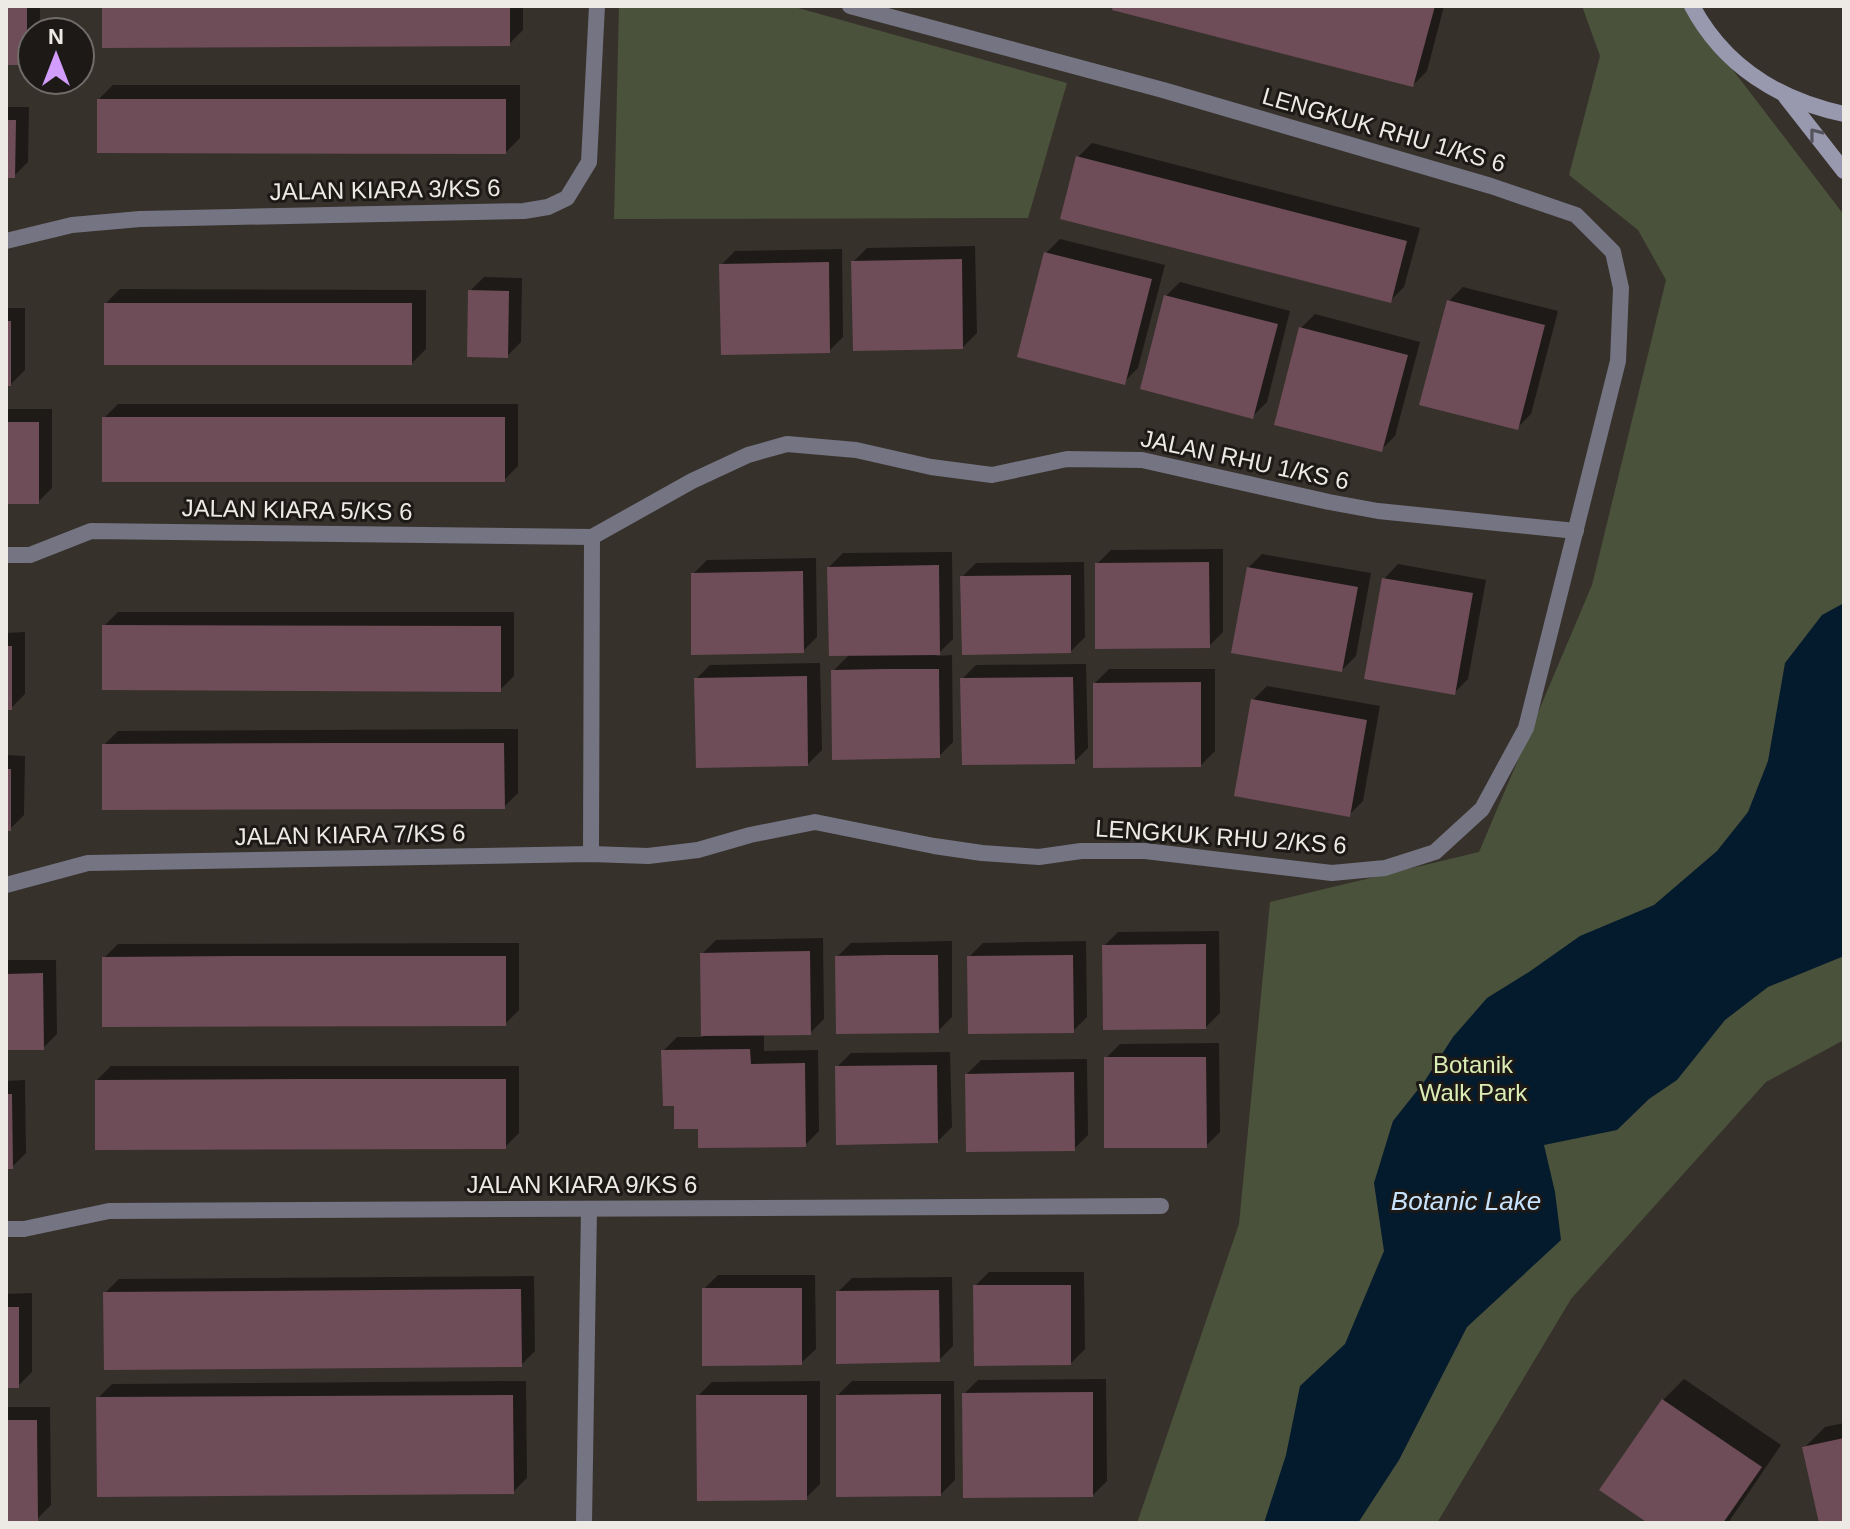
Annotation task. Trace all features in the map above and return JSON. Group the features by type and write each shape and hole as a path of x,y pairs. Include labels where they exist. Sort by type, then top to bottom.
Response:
{"main road":[{"path":"1692,6 1726,54 1754,78 1786,97 1844,114"},
{"path":"1786,97 1844,171"}],"street":[{"name":"JALAN KIARA 3/KS 6","path":"6,241 72,225 140,219 524,211 548,207 567,198 589,162 597,6"},
{"name":"LENGKUK RHU 1/KS 6","path":"850,6 1163,90 1491,186 1576,215 1613,252 1621,288 1618,361 1576,531"},
{"name":"JALAN RHU 1/KS 6","path":"592,537 692,481 748,455 787,444 856,450 931,467 992,475 1067,459 1142,460 1378,511 1576,531"},
{"name":"JALAN KIARA 5/KS 6","path":"6,555 30,555 91,531 592,537"},
{"name":"LENGKUK RHU 2/KS 6","path":"698,850 750,835 815,822 982,853 1039,857 1081,851 1145,851 1332,873 1385,868 1435,852 1482,809 1526,728 1576,531"},
{"path":"591,854 592,537"},
{"name":"JALAN KIARA 7/KS 6","path":"6,885 88,863 591,854 648,856 698,850"},
{"name":"JALAN KIARA 9/KS 6","path":"6,1229 24,1229 109,1211 1161,1206"},
{"path":"584,1523 589,1209"}],"green space":[{"path":"619,6 791,6 1067,83 1028,218 614,219"},
{"name":"Botanik Walk Park","path":"1582,6 1684,6 1844,215 1844,1040 1766,1082 1571,1299 1437,1523 1137,1523 1239,1224 1270,902 1479,852 1592,585 1666,280 1638,230 1569,175 1600,56"}],"water":[{"name":"Botanic Lake","path":"1844,603 1844,956 1768,987 1725,1020 1677,1080 1649,1099 1617,1130 1544,1145 1555,1192 1561,1240 1467,1327 1399,1460 1358,1523 1264,1523 1286,1455 1300,1386 1345,1344 1384,1251 1374,1183 1393,1121 1424,1082 1453,1037 1487,998 1580,936 1654,905 1717,851 1748,812 1768,761 1785,663 1822,615"}],"building":[{"path":"6,6 27,6 27,16 16,16 16,65 6,65"},
{"path":"102,6 510,6 510,46 102,48"},
{"path":"1113,6 1435,6 1413,87 1112,10"},
{"path":"97,99 506,99 506,154 97,153"},
{"path":"6,120 16,120 15,178 6,178"},
{"path":"1076,156 1407,241 1391,303 1060,219"},
{"path":"1044,252 1152,279 1125,385 1017,357"},
{"path":"962,259 963,349 853,351 851,261"},
{"path":"829,262 830,353 721,355 719,264"},
{"path":"468,290 509,291 508,358 467,357"},
{"path":"1164,295 1278,324 1253,419 1140,389"},
{"path":"1447,300 1545,325 1518,430 1419,405"},
{"path":"104,303 412,303 412,365 104,365"},
{"path":"6,321 11,321 11,386 6,386"},
{"path":"1299,327 1408,355 1382,452 1274,425"},
{"path":"102,417 505,417 505,482 102,482"},
{"path":"6,422 39,422 39,504 6,504"},
{"path":"1209,562 1210,648 1095,649 1095,563"},
{"path":"939,565 940,655 829,656 827,567"},
{"path":"1247,567 1358,587 1342,672 1231,653"},
{"path":"803,571 804,653 691,655 691,573"},
{"path":"1071,575 1071,653 962,655 960,576"},
{"path":"1382,578 1473,593 1455,695 1364,679"},
{"path":"102,625 501,626 501,692 102,690"},
{"path":"6,646 12,646 12,710 6,710"},
{"path":"939,669 940,758 832,760 831,670"},
{"path":"807,676 808,766 696,768 694,678"},
{"path":"1073,677 1075,764 962,765 960,678"},
{"path":"1201,682 1201,767 1093,768 1093,683"},
{"path":"1251,699 1367,720 1350,817 1234,796"},
{"path":"504,743 505,809 102,810 102,744"},
{"path":"6,769 11,769 11,831 6,831"},
{"path":"1206,944 1206,1029 1103,1030 1102,945"},
{"path":"810,951 811,1035 701,1036 700,953"},
{"path":"938,955 939,1033 836,1034 835,956"},
{"path":"1073,955 1074,1033 968,1034 967,956"},
{"path":"506,956 506,1026 102,1027 102,957"},
{"path":"43,973 44,1050 6,1050 6,974"},
{"path":"750,1049 751,1064 805,1063 806,1147 698,1148 698,1129 674,1129 674,1106 663,1106 661,1050"},
{"path":"1104,1057 1206,1057 1207,1148 1104,1148"},
{"path":"937,1065 938,1143 836,1145 835,1066"},
{"path":"1074,1072 1075,1151 966,1152 965,1074"},
{"path":"506,1079 506,1149 95,1150 95,1080"},
{"path":"6,1094 12,1094 13,1169 6,1169"},
{"path":"973,1285 1071,1285 1071,1365 974,1366"},
{"path":"702,1288 802,1288 802,1365 702,1366"},
{"path":"521,1289 522,1367 104,1370 103,1292"},
{"path":"939,1290 940,1362 836,1364 836,1291"},
{"path":"6,1307 19,1307 19,1388 6,1388"},
{"path":"1093,1392 1093,1497 963,1498 962,1393"},
{"path":"941,1394 941,1496 836,1497 836,1395"},
{"path":"513,1395 514,1494 97,1497 96,1397"},
{"path":"696,1395 807,1395 807,1500 697,1501"},
{"path":"1662,1399 1762,1467 1723,1523 1648,1523 1599,1490"},
{"path":"6,1420 37,1420 38,1521 6,1521"},
{"path":"1844,1438 1844,1523 1819,1523 1802,1447"}]}
